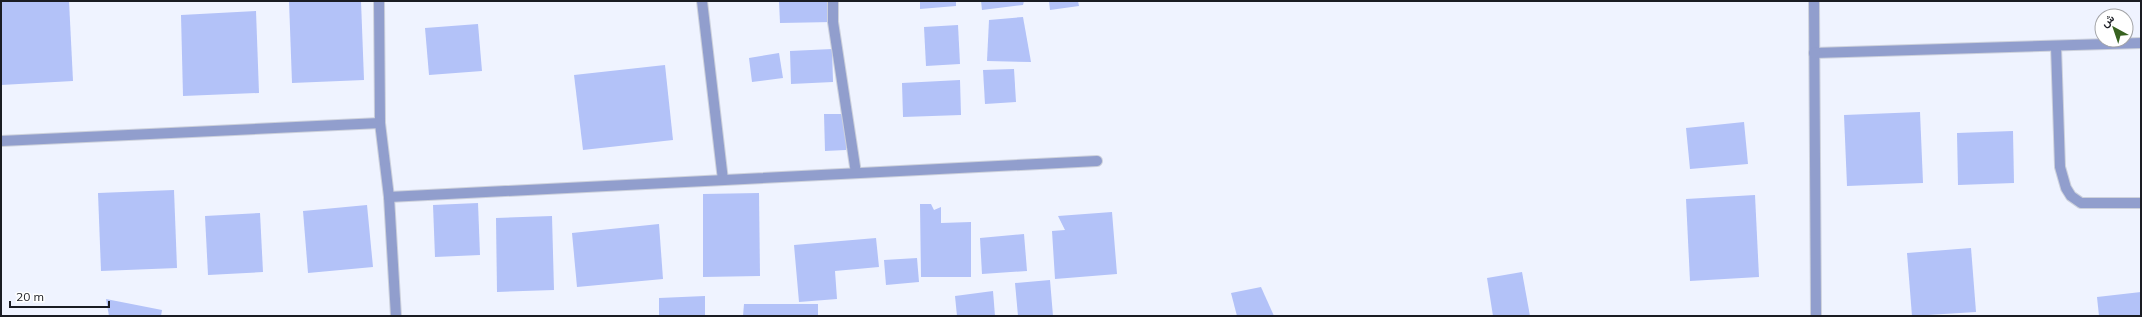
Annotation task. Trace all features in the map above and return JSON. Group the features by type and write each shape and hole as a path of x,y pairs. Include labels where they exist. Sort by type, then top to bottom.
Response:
{"street":[{"path":"379,1 380,123 389,196 396,316"},
{"path":"702,1 723,180"},
{"path":"833,1 834,22 856,173"},
{"path":"1814,1 1816,316"},
{"path":"1814,53 2141,43"},
{"path":"2056,46 2060,167 2066,188 2072,196 2081,203 2141,203"},
{"path":"1,141 380,123"},
{"path":"389,196 1097,161"}],"building":[{"path":"1,1 69,1 73,81 1,85"},
{"path":"289,1 361,1 364,80 292,83"},
{"path":"779,1 833,1 833,22 780,23"},
{"path":"920,1 956,1 956,6 920,9"},
{"path":"981,1 1024,1 1023,5 982,10"},
{"path":"1049,1 1078,1 1079,6 1050,10"},
{"path":"256,11 259,93 183,96 181,15"},
{"path":"1023,17 1031,62 987,61 989,20"},
{"path":"478,24 482,71 429,75 425,28"},
{"path":"958,25 960,64 926,66 924,27"},
{"path":"832,49 833,82 791,84 790,51"},
{"path":"779,53 783,78 752,82 749,58"},
{"path":"665,65 673,140 583,150 574,75"},
{"path":"1014,69 1016,102 985,104 983,70"},
{"path":"960,80 961,115 903,117 902,83"},
{"path":"1920,112 1923,183 1847,186 1844,115"},
{"path":"824,114 846,114 846,150 825,151"},
{"path":"1744,122 1748,164 1690,169 1686,128"},
{"path":"2013,131 2014,183 1958,185 1957,133"},
{"path":"174,190 177,268 101,271 98,193"},
{"path":"759,193 760,276 703,277 703,194"},
{"path":"1755,195 1759,277 1690,281 1686,199"},
{"path":"478,203 480,255 435,257 433,205"},
{"path":"920,204 931,204 934,210 941,207 941,223 971,222 971,277 921,277"},
{"path":"367,205 373,267 308,273 303,211"},
{"path":"1112,212 1117,274 1055,279 1052,231 1065,230 1058,216"},
{"path":"260,213 263,272 208,275 205,216"},
{"path":"552,216 554,290 497,292 496,218"},
{"path":"659,224 663,279 577,287 572,233"},
{"path":"1024,234 1027,271 982,274 980,238"},
{"path":"876,238 879,267 835,271 837,299 799,302 794,245"},
{"path":"1971,248 1976,312 1912,316 1907,253"},
{"path":"917,258 919,282 886,285 884,260"},
{"path":"1522,272 1530,316 1493,316 1487,278"},
{"path":"1050,280 1053,316 1018,316 1015,283"},
{"path":"1261,287 1274,316 1237,316 1231,293"},
{"path":"993,291 995,316 957,316 955,296"},
{"path":"2141,292 2141,316 2099,316 2097,297"},
{"path":"705,296 705,316 659,316 659,298"},
{"path":"106,299 162,310 161,316 109,316"},
{"path":"744,304 818,304 818,316 743,316"}]}
